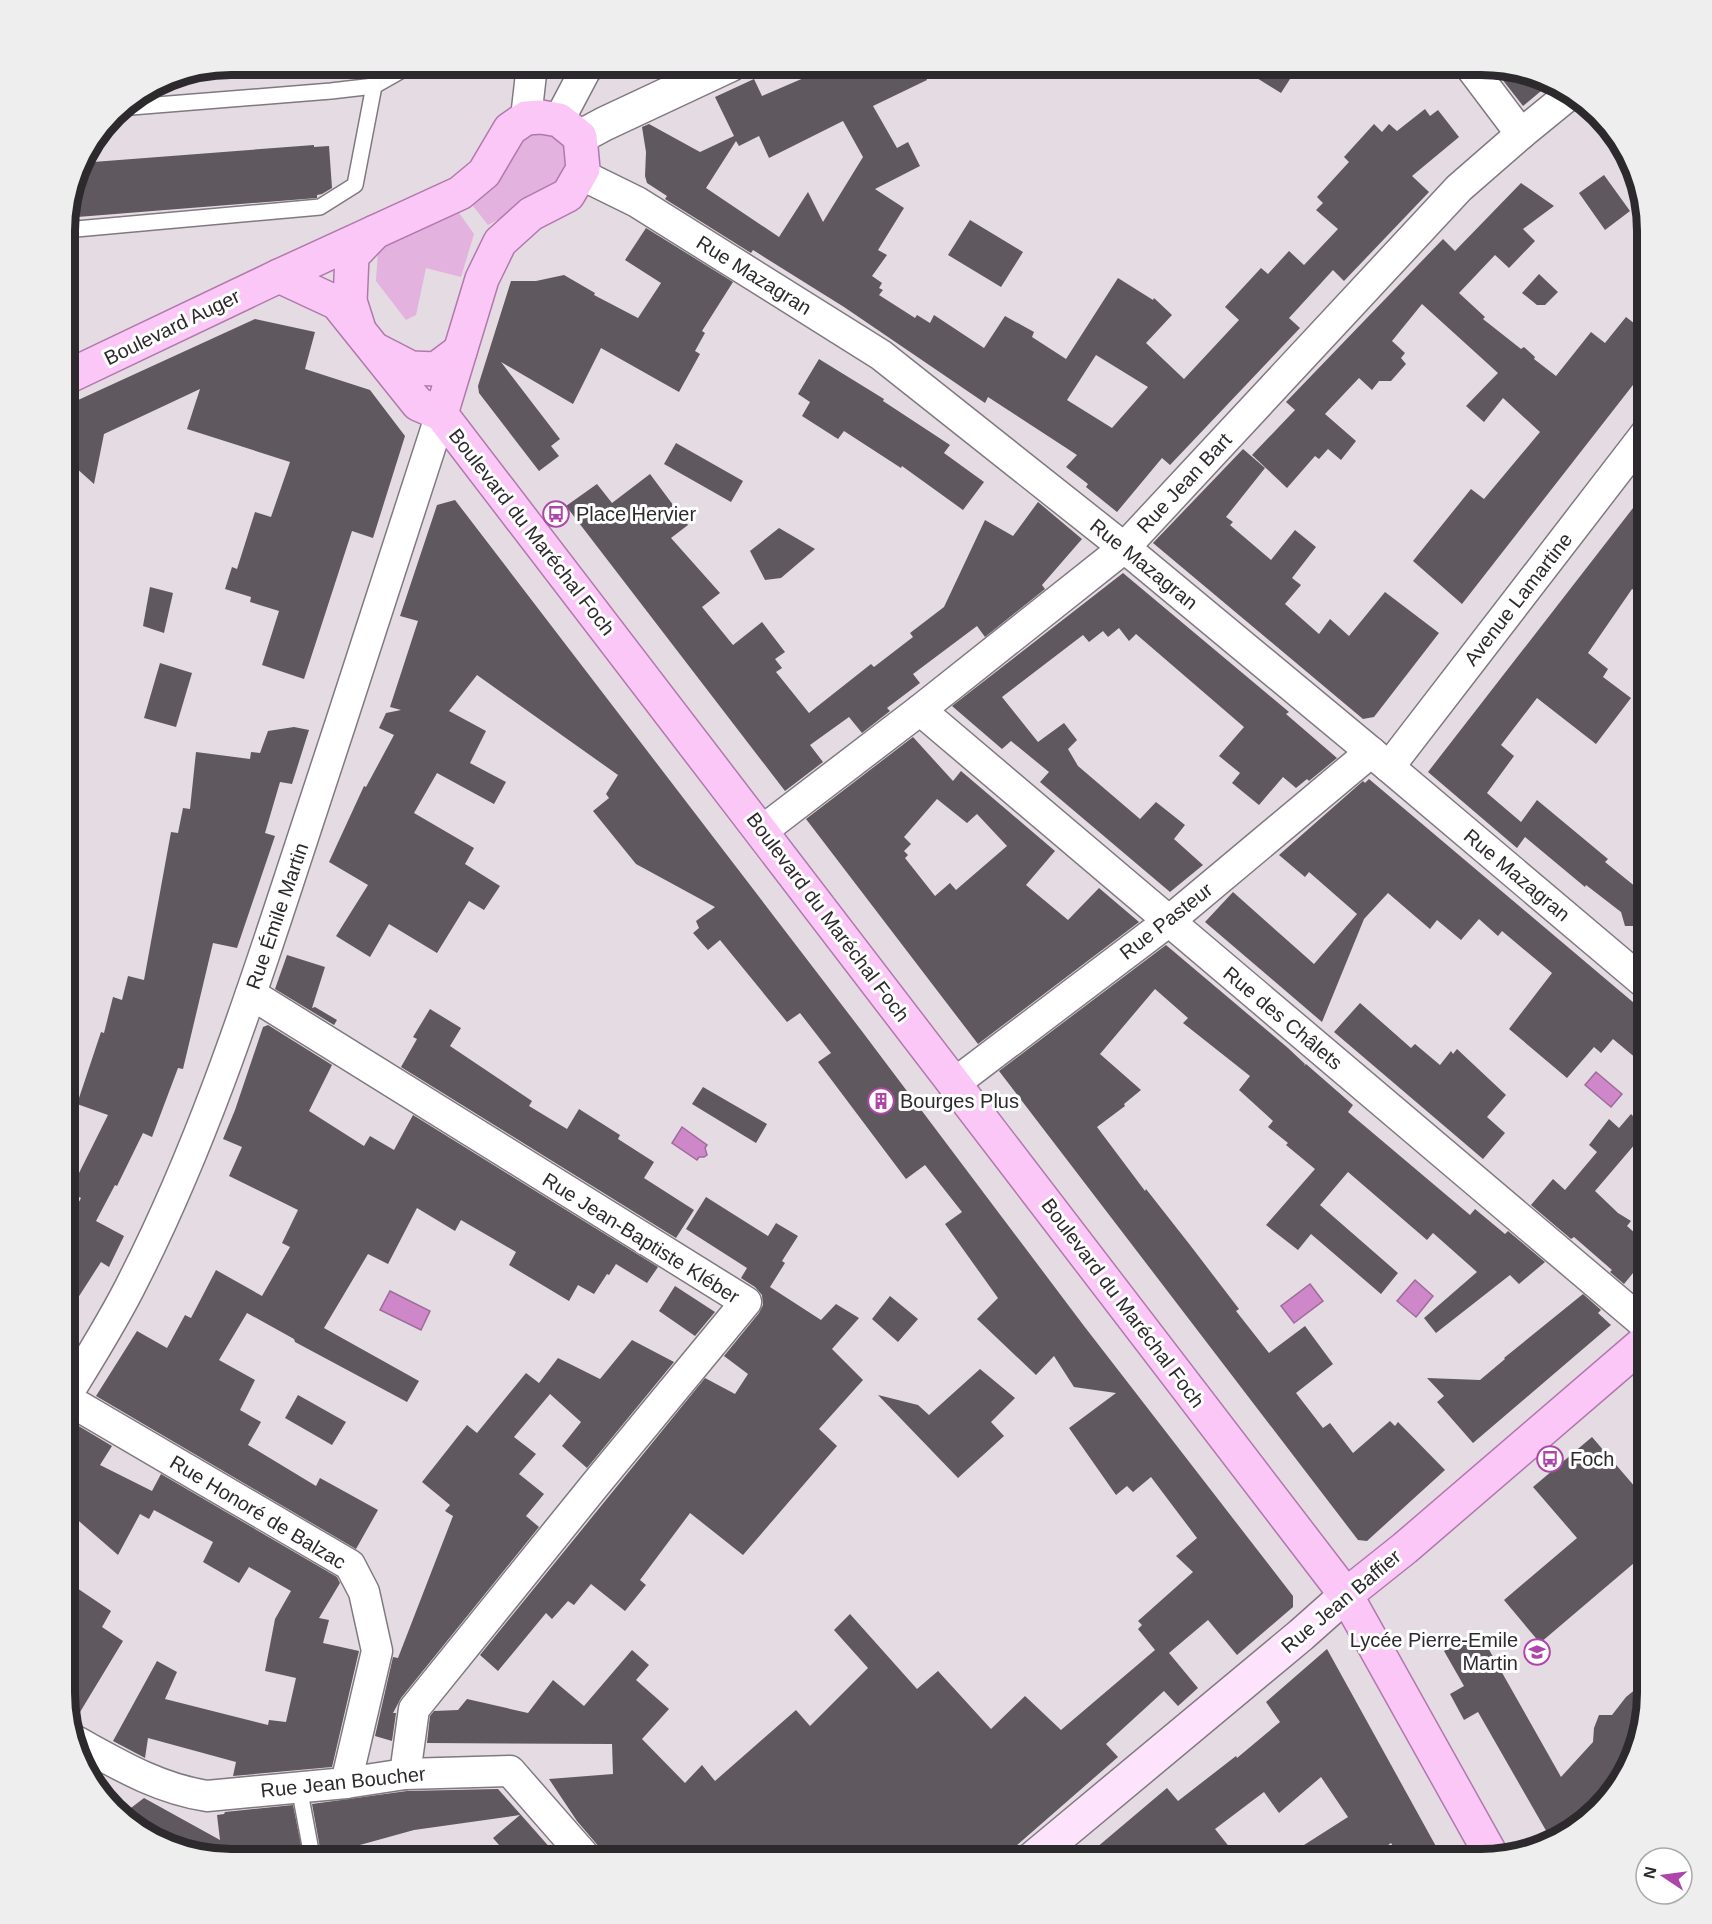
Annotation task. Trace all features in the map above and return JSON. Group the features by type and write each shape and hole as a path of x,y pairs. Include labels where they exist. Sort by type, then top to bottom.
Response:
{"main road":[{"path":"441,414 482,279 500,242 531,214 594,181 583,169 581,127 541,117 526,118"},
{"name":"Boulevard Auger","path":"75,373 460,193 484,172 510,129 526,118"},
{"path":"376,231 352,256 350,301 367,340 411,368 436,369 460,351"},
{"name":"Boulevard du Maréchal Foch","path":"279,276 337,303 418,404 441,414 762,831 1346,1594 1488,1849"},
{"name":"Rue Jean Baffier","path":"1045,1849 1301,1635 1346,1594 1405,1548 1637,1349"}],"street":[{"path":"526,118 531,75"},
{"path":"585,75 581,127 706,75"},
{"path":"1477,75 1521,134"},
{"name":"Rue Jean Bart","path":"762,831 920,710 1124,548 1459,188 1564,99"},
{"name":"Rue Mazagran","path":"594,181 637,202 881,355 1124,548 1380,759 1637,977"},
{"name":"Rue Émile Martin","path":"75,1382 135,1279 191,1154 251,994 441,414"},
{"name":"Avenue Lamartine","path":"1380,759 1637,444"},
{"name":"Rue des Châlets","path":"920,710 1637,1318"},
{"name":"Rue Pasteur","path":"955,1083 1380,759"},
{"name":"Rue Jean-Baptiste Kléber","path":"251,994 747,1302 414,1709 405,1774"},
{"name":"Rue Honoré de Balzac","path":"75,1404 351,1565 364,1592 377,1651 346,1783"},
{"name":"Rue Jean Boucher","path":"84,1746 143,1778 185,1793 207,1796 346,1783 405,1774 510,1771 577,1849"}],"lane":[{"path":"137,107 374,86 392,75"},
{"path":"75,229 320,207 355,185 374,86"},
{"path":"299,1787 311,1849"}],"shaded area":[{"path":"544,131 565,139 571,154 566,178 527,204 488,225 469,201 528,132"},
{"path":"457,210 474,234 461,277 426,268 416,315 406,320 376,281 378,250"},
{"path":"1596,1072 1622,1094 1611,1107 1585,1085"},
{"path":"682,1127 707,1145 705,1148 707,1155 697,1160 672,1143"},
{"path":"1415,1280 1433,1296 1416,1317 1397,1301"},
{"path":"1310,1284 1323,1301 1294,1323 1281,1306"},
{"path":"390,1291 430,1311 421,1330 380,1310"}],"building":[{"path":"811,75 925,75 927,80 873,106 897,148 908,142 920,166 875,189 904,208 878,250 887,255 872,276 882,283 879,288 883,290 879,295 915,318 917,315 930,323 934,315 984,348 1005,316 1034,332 1032,337 1066,359 1118,278 1153,300 1154,298 1172,315 1146,343 1184,379 1239,320 1225,307 1261,268 1268,274 1289,251 1304,265 1338,229 1316,210 1323,203 1317,197 1349,162 1344,157 1374,124 1382,132 1389,124 1397,131 1425,109 1430,116 1438,110 1459,137 1412,176 1429,192 1344,281 1333,270 1289,318 1300,328 1170,465 1162,458 1117,512 1086,487 1088,484 1066,467 1077,455 988,397 985,403 844,307 753,250 751,253 665,199 667,196 647,183 642,127 649,124 700,152 734,136 715,97 754,79 762,96","holes":["843,121 863,157 823,222 808,192 779,237 706,188 736,141 739,146 759,136 769,158","1096,355 1148,387 1112,428 1067,400"]},
{"path":"1252,75 1293,75 1281,93"},
{"path":"1500,76 1521,80 1544,88 1523,106"},
{"path":"314,145 314,147 329,146 332,188 317,195 317,198 75,217 80,191 91,162"},
{"path":"1604,175 1630,211 1605,230 1579,193"},
{"path":"1521,183 1554,206 1523,229 1535,241 1509,268 1495,255 1459,293 1485,317 1483,319 1521,349 1524,347 1535,357 1534,359 1556,376 1591,332 1605,343 1626,317 1637,325 1637,380 1462,604 1413,561 1471,489 1484,499 1540,432 1503,398 1484,422 1466,406 1498,373 1422,304 1392,341 1405,353 1401,358 1406,364 1391,381 1379,381 1372,390 1359,378 1325,414 1356,441 1341,460 1328,449 1319,459 1315,456 1287,488 1252,455 1295,410 1286,402 1443,239 1455,251"},
{"path":"970,220 1023,252 1001,287 948,255"},
{"path":"646,228 733,282 702,331 705,333 695,351 700,354 679,392 601,348 573,404 501,362 560,439 551,446 559,456 539,471 479,393 478,386 511,281 536,281 564,275 595,293 594,295 638,318 661,283 625,260"},
{"path":"1539,274 1558,292 1545,305 1537,305 1522,293"},
{"path":"255,319 315,332 305,369 370,390 405,436 373,538 352,531 304,679 262,665 279,611 250,602 251,597 225,589 232,567 237,569 255,512 271,517 290,462 187,429 200,389 104,434 94,484 75,467 75,401"},
{"path":"819,359 884,399 883,401 950,445 944,453 984,482 963,510 902,466 901,468 844,431 838,439 802,416 810,402 798,394"},
{"path":"676,443 743,481 731,502 664,464"},
{"path":"1243,449 1265,468 1226,517 1233,522 1230,525 1271,560 1295,530 1316,547 1292,578 1301,585 1285,604 1319,634 1330,619 1349,636 1385,592 1439,633 1374,717 1363,719 1153,543"},
{"path":"650,474 688,525 671,538 720,593 702,607 733,645 762,622 785,652 775,659 782,668 776,672 809,713 871,664 874,667 913,637 910,633 944,607 985,520 1013,536 1038,502 1082,539 1042,585 1045,589 985,637 977,626 913,674 920,683 887,708 890,711 862,733 849,717 810,745 823,762 785,791 566,506 597,484 612,503"},
{"path":"455,500 861,1030 1084,1326 1293,1596 1293,1607 1237,1655 1208,1620 1169,1653 1198,1688 1178,1706 1164,1691 1106,1744 1118,1757 1012,1849 600,1849 577,1821 549,1779 613,1774 612,1744 427,1743 430,1716 434,1711 458,1710 467,1699 528,1713 553,1680 584,1706 632,1650 649,1665 636,1680 669,1709 642,1739 685,1783 702,1765 715,1781 796,1710 810,1726 868,1668 834,1630 850,1614 917,1689 938,1671 991,1729 1025,1696 1061,1730 1155,1650 1138,1629 1142,1625 1138,1621 1193,1572 1176,1556 1197,1538 1151,1477 1133,1492 1127,1486 1116,1495 1069,1428 1116,1393 1074,1387 1054,1356 1036,1375 977,1319 998,1298 945,1224 962,1212 925,1165 906,1179 818,1062 831,1053 800,1013 787,1022 720,940 708,950 693,933 699,928 696,921 715,907 636,864 593,811 609,798 606,794 618,775 477,675 449,711 486,731 470,763 506,782 494,804 437,773 414,813 474,848 465,864 500,886 484,910 469,901 437,953 389,924 370,957 336,936 368,885 329,862 364,786 366,787 394,735 379,728 386,713 401,710 390,707 418,621 400,616 437,505"},
{"path":"1637,503 1637,586 1634,590 1632,589 1588,653 1608,669 1603,677 1631,698 1596,744 1537,698 1501,745 1514,756 1487,793 1521,822 1537,800 1608,859 1605,862 1637,888 1637,926 1625,926 1621,912 1586,885 1585,887 1525,837 1517,848 1428,772"},
{"path":"779,528 815,549 781,578 765,580 750,551"},
{"path":"1123,573 1289,712 1286,714 1337,758 1309,781 1307,779 1296,788 1283,777 1259,805 1232,783 1240,773 1219,756 1244,727 1136,634 1129,641 1119,628 1108,637 1103,631 1089,642 1083,635 1002,697 1038,742 1064,723 1077,740 1068,749 1078,766 1140,819 1156,802 1185,825 1174,839 1203,865 1170,892 1040,782 1049,772 1011,741 1002,749 952,706"},
{"path":"150,587 173,593 164,633 143,626"},
{"path":"160,663 192,673 176,727 144,718"},
{"path":"294,727 309,730 292,784 280,782 265,833 275,836 237,948 213,943 183,1069 178,1068 152,1137 143,1133 117,1186 115,1185 96,1221 124,1236 109,1267 101,1262 75,1302 75,1210 81,1198 75,1195 75,1182 108,1115 77,1104 101,1032 104,1033 113,997 122,1000 128,976 144,980 171,832 178,833 183,808 190,809 196,752 250,759 251,752 260,753 268,731"},
{"path":"913,737 953,781 961,771 1055,851 1026,885 1068,920 1099,888 1139,922 978,1044 806,819","holes":["937,799 967,823 977,814 1007,846 956,890 950,883 935,896 905,858 908,855 904,851 911,844 904,837"]},
{"path":"1369,779 1637,1006 1637,1059 1613,1039 1601,1053 1594,1047 1567,1078 1509,1029 1552,973 1502,931 1498,936 1479,919 1461,940 1437,920 1430,929 1388,893 1364,919 1322,1022 1205,922 1233,892 1314,964 1357,914 1309,872 1305,877 1279,855 1363,781 1365,783"},
{"path":"1166,945 1288,1048 1305,1064 1304,1066 1306,1064 1353,1105 1348,1112 1470,1215 1475,1209 1505,1234 1508,1231 1545,1262 1519,1284 1510,1275 1436,1333 1424,1318 1477,1272 1433,1233 1427,1240 1348,1172 1320,1205 1398,1273 1381,1294 1311,1234 1298,1250 1266,1225 1315,1169 1268,1127 1273,1121 1239,1090 1250,1076 1183,1023 1188,1018 1155,989 1100,1054 1141,1090 1124,1104 1125,1106 1097,1127 1145,1191 1146,1189 1239,1309 1236,1311 1269,1353 1305,1326 1333,1364 1296,1393 1323,1428 1330,1423 1353,1453 1390,1421 1395,1426 1398,1422 1445,1470 1367,1541 1358,1540 999,1071"},
{"path":"287,955 325,967 312,1008 315,1007 337,1020 334,1025 275,989"},
{"path":"1360,1003 1411,1048 1415,1044 1440,1065 1451,1051 1453,1054 1457,1049 1506,1095 1487,1117 1505,1133 1483,1159 1334,1032"},
{"path":"430,1009 461,1028 450,1046 532,1101 529,1106 567,1129 579,1109 620,1135 618,1139 654,1162 644,1178 694,1210 676,1238 401,1067 417,1039 413,1037"},
{"path":"268,1025 332,1065 309,1111 364,1146 370,1136 394,1150 413,1115 658,1267 647,1283 616,1264 594,1294 578,1285 569,1301 509,1265 516,1252 461,1220 455,1231 417,1208 388,1264 368,1254 324,1328 419,1381 407,1402 295,1342 294,1339 247,1313 219,1360 255,1380 240,1410 261,1422 248,1445 316,1486 320,1478 378,1510 356,1549 96,1396 137,1331 167,1348 185,1315 191,1318 216,1270 262,1296 290,1247 282,1243 298,1210 229,1176 242,1147 223,1139 263,1027"},
{"path":"703,1087 767,1124 756,1143 692,1104"},
{"path":"1631,1114 1637,1120 1637,1142 1595,1191 1618,1213 1631,1221 1627,1226 1637,1235 1637,1268 1624,1284 1610,1272 1612,1270 1574,1237 1571,1239 1531,1205 1553,1179 1565,1190 1597,1152 1589,1145 1609,1119 1619,1128"},
{"path":"706,1197 768,1236 776,1223 798,1236 782,1261 785,1263 770,1287 821,1320 836,1304 859,1318 832,1349 863,1380 819,1429 837,1446 743,1555 690,1513 640,1580 646,1585 625,1611 591,1584 574,1605 568,1601 552,1619 546,1613 498,1671 480,1655 705,1378 735,1394 748,1374 724,1356 759,1313 763,1305 762,1295 755,1287 741,1278 747,1268 686,1229"},
{"path":"675,1286 715,1312 695,1336 659,1311"},
{"path":"1583,1294 1601,1310 1598,1313 1611,1325 1473,1443 1437,1402 1444,1396 1427,1378 1480,1380"},
{"path":"890,1296 918,1319 898,1342 872,1319"},
{"path":"632,1340 674,1362 587,1468 562,1446 581,1422 550,1394 514,1437 536,1454 519,1474 544,1494 526,1516 539,1527 401,1698 393,1713 396,1713 392,1741 375,1736 393,1657 398,1658 453,1516 445,1511 450,1505 422,1482 467,1425 477,1433 526,1373 539,1383 558,1358 600,1379"},
{"path":"980,1369 1015,1398 991,1422 1004,1436 958,1478 878,1395 918,1405 929,1415"},
{"path":"298,1395 346,1422 332,1445 285,1418"},
{"path":"77,1425 112,1446 100,1465 152,1491 161,1474 337,1577 340,1583 319,1618 329,1620 323,1643 359,1651 332,1767 233,1776 236,1762 148,1738 145,1758 113,1741 157,1661 177,1672 165,1699 268,1725 269,1720 286,1722 296,1678 265,1671 275,1619 291,1591 249,1567 239,1583 203,1562 213,1542 154,1510 149,1519 140,1514 118,1555 75,1518 75,1428"},
{"path":"1592,1437 1637,1487 1637,1561 1540,1643 1504,1600 1577,1538 1533,1487"},
{"path":"75,1587 111,1611 102,1627 123,1641 77,1717"},
{"path":"1479,1632 1561,1777 1593,1742 1594,1728 1599,1715 1612,1715 1626,1697 1637,1688 1632,1733 1621,1762 1611,1780 1598,1796 1576,1817 1548,1834 1478,1712 1464,1720 1450,1694 1464,1686 1444,1651"},
{"path":"1327,1649 1437,1849 1395,1849 1391,1843 1382,1849 1307,1849 1304,1845 1348,1817 1321,1777 1279,1813 1264,1792 1215,1829 1231,1849 1095,1849 1167,1788 1178,1801 1236,1756 1237,1758 1280,1722 1266,1702"},
{"path":"498,1789 551,1849 502,1849 493,1838 520,1815 414,1830 349,1848 320,1848 312,1804 407,1791"},
{"path":"144,1798 220,1840 217,1815 225,1812 293,1805 302,1849 221,1849 201,1846 162,1833 128,1810"}],"place":[{"name":"Place Hervier","path":"556,514"},
{"name":"Bourges Plus","path":"881,1101"},
{"name":"Foch","path":"1550,1459"},
{"name":"Lycée Pierre-Emile Martin","path":"1537,1652"}]}
